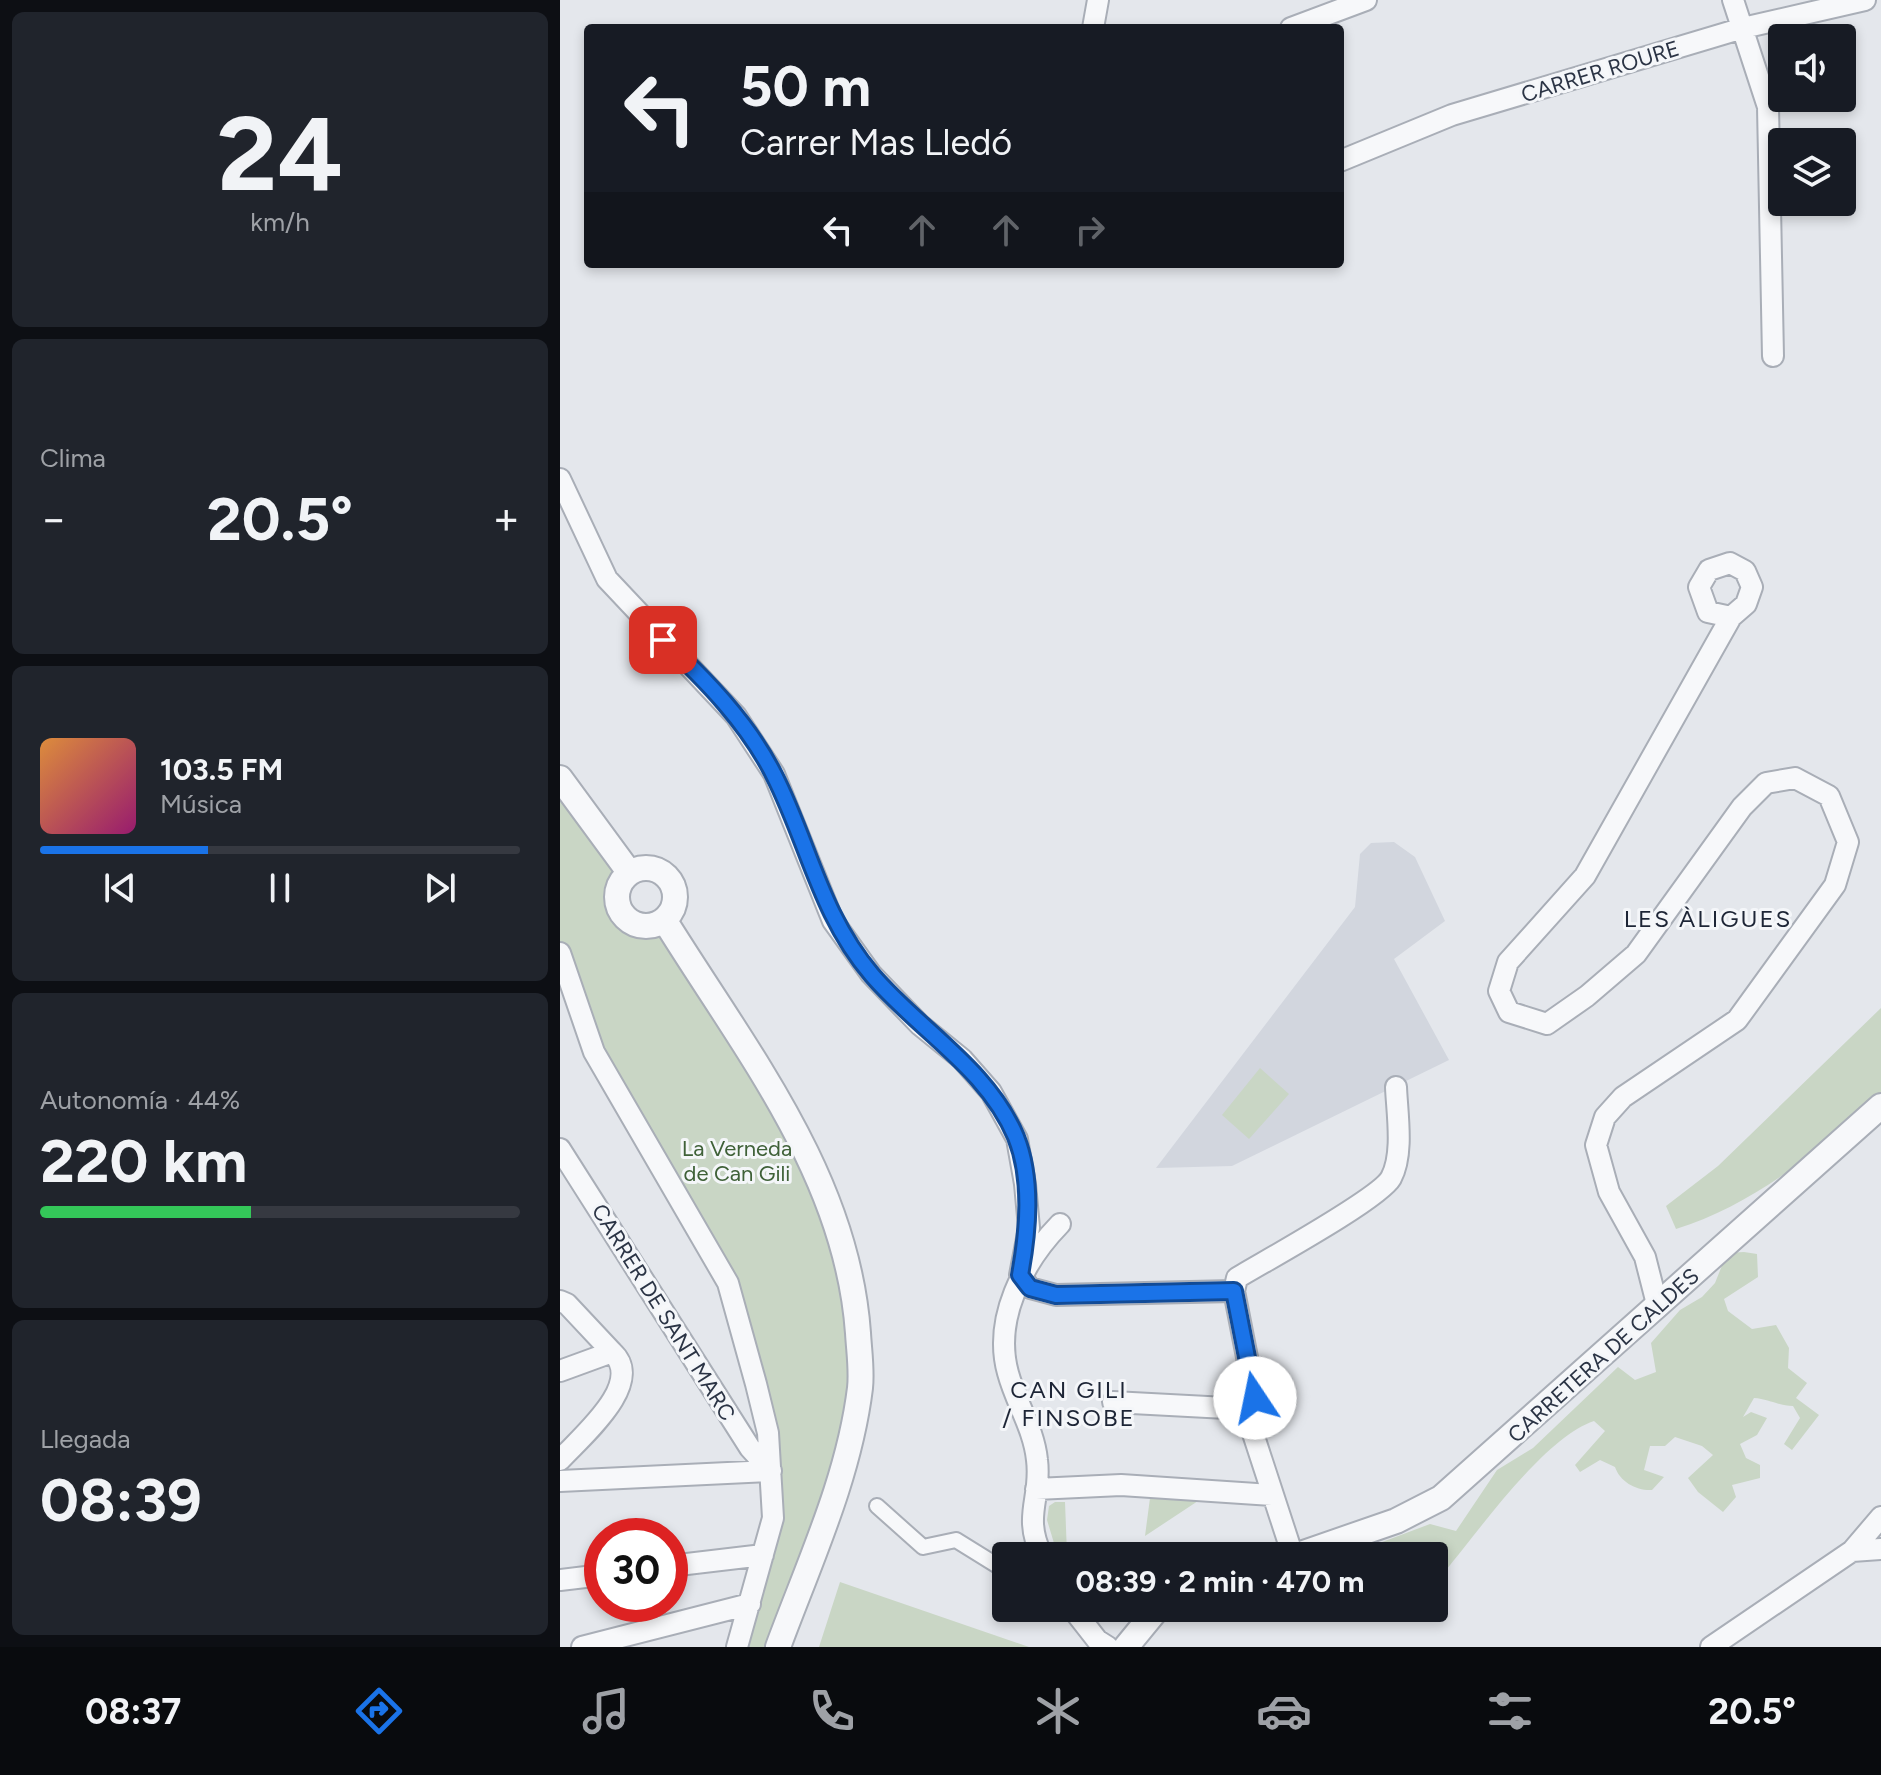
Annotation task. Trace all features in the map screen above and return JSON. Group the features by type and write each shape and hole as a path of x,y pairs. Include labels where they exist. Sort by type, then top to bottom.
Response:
{"street":[{"path":"1094,24 1098,0"},
{"path":"1302,24 1366,0"},
{"path":"1733,0 1768,107 1773,356"},
{"name":"CARRER ROURE","path":"1344,159 1452,115 1743,28 1865,0"},
{"path":"560,479 607,579 736,716 774,774 833,921 871,974 920,1025 962,1059 991,1092 1017,1139 1029,1228 1005,1330 1008,1373 1021,1402 1037,1459 1036,1489 1030,1516 1035,1542"},
{"path":"1657,1304 1645,1257 1609,1192 1596,1145 1605,1117 1623,1097 1737,1020 1835,885 1848,842 1829,796 1795,778 1766,783 1742,807 1636,954 1587,996 1547,1024 1509,1012 1499,991 1508,962 1585,876 1731,617"},
{"path":"560,778 629,872"},
{"path":"649,867 669,878 675,900 665,921 649,927 627,920 616,894 620,880 629,872 649,867"},
{"path":"665,921 797,1129 845,1257 856,1312 861,1384 848,1456 778,1647"},
{"path":"560,953 594,1052 728,1283 768,1433 773,1518 737,1647"},
{"path":"1005,1330 1024,1306 1056,1295 1236,1285 1361,1203 1391,1179 1397,1157 1396,1087"},
{"name":"CARRETERA DE CALDES","path":"1335,1542 1396,1521 1441,1498 1881,1106"},
{"name":"CARRER DE SANT MARC","path":"560,1149 750,1448 771,1471"},
{"path":"1020,1275 1060,1224 1029,1228"},
{"path":"1020,1275 1030,1288 1056,1295"},
{"path":"1236,1285 1255,1398 1245,1409"},
{"path":"560,1301 567,1304 622,1361 624,1373 620,1389 560,1460"},
{"path":"560,1371 612,1352"},
{"path":"1113,1402 1245,1409"},
{"path":"1245,1409 1289,1542"},
{"path":"560,1481 771,1471"},
{"path":"1036,1489 1121,1485 1272,1495"},
{"path":"877,1506 923,1547 956,1540 992,1562"},
{"path":"1711,1647 1852,1551 1881,1517"},
{"path":"1852,1551 1881,1549"},
{"path":"688,1564 763,1555"},
{"path":"560,1580 584,1577"},
{"path":"582,1647 750,1604"},
{"path":"1083,1622 1097,1640 1108,1647"},
{"path":"1126,1647 1147,1622"}],"shaded area":[{"path":"1394,842 1415,857 1445,921 1394,959 1449,1060 1232,1166 1156,1168 1355,907 1360,854 1371,843"}],"green space":[{"name":"La Verneda de Can Gili","path":"560,778 629,872 618,892 621,911 637,923 660,923 821,1188 861,1384 778,1647 737,1647 774,1494 728,1283 594,1052 560,953"},
{"path":"1881,1008 1881,1098 1785,1174 1733,1205 1676,1229 1666,1206 1718,1166"},
{"path":"1260,1068 1289,1094 1249,1139 1222,1115"},
{"path":"1727,1253 1757,1254 1758,1277 1724,1299 1728,1311 1752,1329 1776,1325 1789,1348 1788,1368 1807,1383 1796,1398 1819,1415 1792,1450 1784,1444 1800,1418 1793,1406 1754,1398 1743,1417 1751,1412 1767,1418 1757,1435 1740,1444 1746,1458 1760,1465 1760,1478 1732,1485 1736,1497 1723,1512 1698,1492 1688,1478 1713,1455 1702,1446 1675,1437 1665,1446 1650,1446 1644,1470 1664,1477 1652,1490 1630,1484 1615,1467 1600,1460 1580,1472 1575,1465 1605,1431 1594,1421 1575,1431 1534,1465 1448,1568 1448,1542 1382,1542 1430,1524 1456,1531 1497,1470 1533,1448 1618,1367 1635,1380 1656,1372 1651,1343 1680,1310 1702,1297 1715,1283"},
{"path":"1150,1498 1201,1499 1145,1536"},
{"path":"1055,1502 1065,1502 1067,1542 1054,1542 1047,1520 1049,1506"},
{"path":"840,1582 1029,1647 819,1647"}],"district":[{"name":"LES ÀLIGUES","path":"1708,919"},
{"name":"CAN GILI / FINSOBE","path":"1069,1404"}],"route":[{"path":"663,640 736,716 774,774 833,921 871,974 920,1025 962,1059 991,1092 1017,1139 1029,1228 1020,1275 1030,1288 1056,1295 1234,1291 1255,1398"}]}
